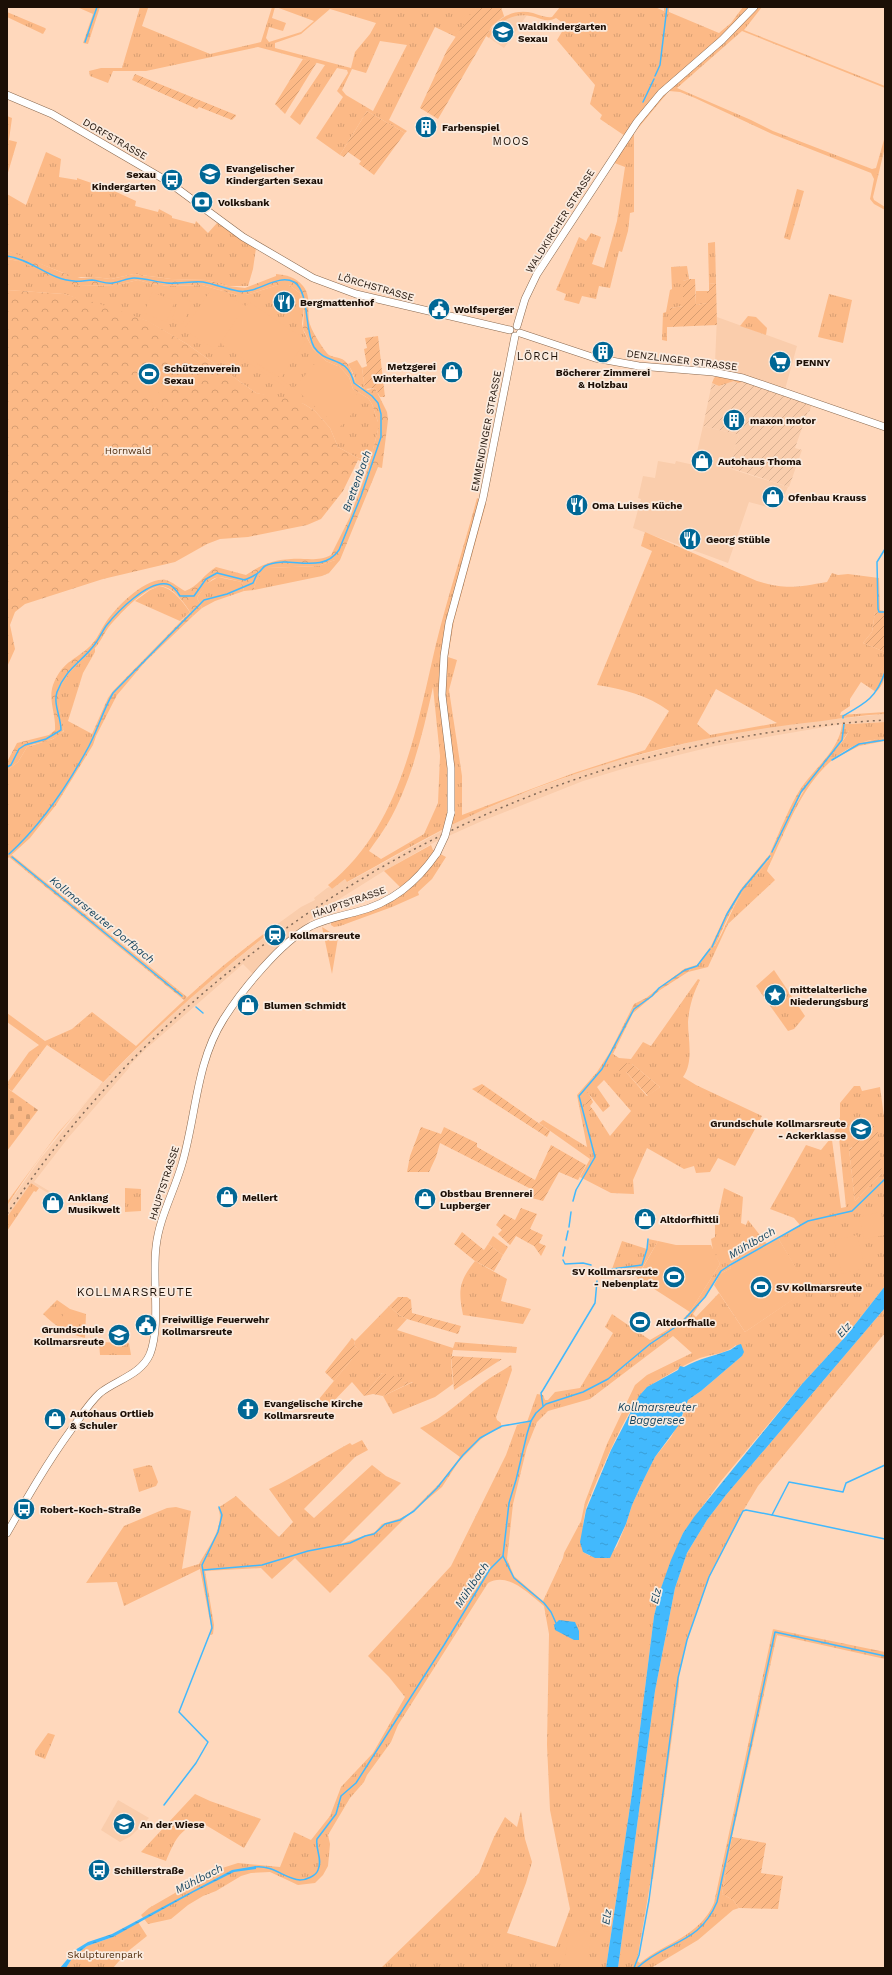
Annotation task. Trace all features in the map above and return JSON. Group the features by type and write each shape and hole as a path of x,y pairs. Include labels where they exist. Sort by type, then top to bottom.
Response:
{"main road":[{"name":"WALDKIRCHER STRASSE","path":"515,332 525,299 537,274 630,131 661,94 726,36 754,7"},
{"name":"DORFSTRASSE","path":"7,95 52,114 105,144 170,183 207,211"},
{"name":"LÖRCHSTRASSE","path":"207,211 248,240 291,266 325,283 356,294 393,304 515,332"},
{"name":"DENZLINGER STRASSE","path":"515,332 595,358 638,366 713,372 743,378 773,386 885,426"},
{"name":"EMMENDINGER STRASSE","path":"451,813 452,780 443,702 442,673 449,623 485,489 515,332"},
{"name":"HAUPTSTRASSE","path":"7,1533 54,1453 94,1399 106,1389 140,1367 147,1360 150,1353 154,1336 155,1256 158,1233 182,1165 204,1065 221,1022 259,973 300,932 319,922 359,912 387,901 403,891 424,870 436,852 445,836 451,813"}],"shaded area":[{"name":"Waldkindergarten Sexau","path":"516,15 527,15 504,48 489,38 495,27 503,20"},
{"path":"717,317 797,346 784,393 728,376 730,366 728,362 721,365 715,363"},
{"path":"734,381 745,381 812,404 809,412 808,411 795,448 802,450 789,487 728,467 739,435 703,426 712,383 719,386"},
{"path":"703,426 739,435 728,468 788,487 779,507 775,509 749,502 728,563 633,528 641,499 638,498 643,476 655,478 658,461 675,464 676,461 694,465"},
{"path":"885,714 885,722 842,724 715,746 629,767 583,781 482,821 435,842 384,871 325,908 321,916 311,919 254,975 243,964 147,1048 130,1065 68,1138 34,1182 49,1191 48,1193 31,1183 7,1217 7,1206 41,1158 92,1095 115,1070 161,1025 210,981 273,930 272,928 301,907 315,900 314,898 327,888 329,887 332,889 345,879 348,882 465,818 518,795 600,765 719,735 788,724"},
{"name":"An der Wiese","path":"118,1800 149,1818 131,1836 120,1842 101,1830"}],"green space":[{"path":"77,7 100,7 88,44 83,43 93,14"},
{"path":"140,7 148,8 142,26 210,54 261,42 272,7 275,7 272,18 286,23 283,31 269,27 266,38 269,42 301,32 314,21 276,7 477,7 456,37 435,27 389,120 407,131 405,133 367,111 340,155 316,138 343,97 337,91 348,73 347,70 337,68 300,125 290,117 325,65 258,47 146,71 113,71 108,83 90,76 89,71 101,68 122,68","holes":["330,9 376,23 370,34 355,52 351,68 275,48 275,43 301,34","380,41 407,45 373,111 346,95 342,90 352,69 366,73"]},
{"path":"477,7 501,7 504,16 492,26 438,119 420,108 447,50 472,12"},
{"path":"560,7 655,7 664,11 664,7 669,7 669,12 719,33 731,23 743,7 762,7 744,30 885,86 885,88 742,31 677,88 773,131 872,169 876,168 885,136 885,147 873,197 874,200 885,207 885,210 874,204 870,199 874,179 871,173 772,134 695,98 680,92 669,91 634,133 634,212 630,213 628,231 622,252 619,251 610,288 599,286 596,299 582,296 579,304 564,300 566,294 556,290 579,237 586,241 591,233 601,237 592,264 604,268 617,221 625,167 612,162 628,138 600,119 602,115 590,104 595,85 557,40 566,25 556,18 546,20 527,15 520,15 508,18 498,26 489,38 486,36 490,30 505,16 518,12 525,12 545,17 552,17"},
{"path":"7,12 46,29 43,34 7,17"},
{"path":"303,59 317,62 285,114 275,104"},
{"path":"135,74 236,116 232,120 199,107 197,109 132,80"},
{"path":"367,111 405,133 374,175 359,164 361,161 348,152 344,157 340,155"},
{"path":"7,116 12,118 9,140 17,142 7,176"},
{"path":"46,152 61,159 59,177 77,180 77,178 112,190 136,201 135,206 158,212 159,209 172,216 172,218 195,224 196,221 208,233 217,223 256,248 253,269 248,286 228,286 207,280 171,279 134,274 111,279 74,277 7,251 7,194 26,205"},
{"path":"797,189 804,191 790,240 784,238"},
{"path":"715,242 716,283 709,284 708,243"},
{"name":"Hornwald","path":"7,251 63,273 81,278 94,277 111,279 134,274 171,279 207,280 228,286 245,288 276,276 276,274 291,277 297,280 306,291 308,296 309,322 322,346 329,355 342,359 346,362 359,386 368,390 375,388 387,412 388,420 382,468 378,467 340,560 335,560 318,566 267,568 256,580 254,590 244,591 242,582 220,577 215,578 207,584 197,598 202,608 193,616 179,597 170,589 160,586 146,592 131,603 108,628 96,647 67,676 61,688 59,698 64,730 51,740 27,747 18,762 7,770 7,762 17,743 49,735 55,730 51,696 53,685 57,676 66,665 93,643 111,616 132,594 158,580 169,581 185,591 194,587 216,567 246,575 257,568 272,562 291,559 316,559 331,555 350,517 369,465 358,460 343,491 321,519 307,525 248,537 220,539 207,544 175,562 103,579 25,604 15,612 10,625 15,649 7,667 7,290 64,294 100,304 148,321 187,344 256,393 292,399 315,411 330,428 338,447 358,458 370,461 378,430 378,422 372,404 368,398 353,389 349,377 340,367 326,361 313,349 303,329 304,307 300,293 289,285 278,285 246,295 237,295 202,285 170,286 152,284 138,280 117,285 80,286 58,281 19,261 7,259"},
{"path":"7,259 19,261 80,286 117,285 138,280 152,284 170,286 202,285 237,295 246,295 278,285 289,285 300,293 304,307 302,324 304,332 313,349 326,361 340,367 349,377 353,389 368,398 372,404 378,422 378,430 370,461 358,458 338,447 330,428 315,411 304,404 256,393 187,344 147,321 64,294 7,290"},
{"path":"687,266 689,279 683,281 683,306 670,308 670,327 667,327 667,341 662,340 663,313 666,312 670,290 672,289 671,267"},
{"path":"695,279 696,305 707,303 707,291 709,291 709,284 716,283 717,325 670,327 670,308 683,306 683,281"},
{"path":"212,288 246,306 249,302 306,340 281,378 253,361 291,386 289,390 221,344 240,314 216,350 189,333 185,328"},
{"path":"696,291 707,291 708,303 696,305"},
{"path":"152,292 175,301 166,322 144,313"},
{"path":"829,294 852,300 843,343 818,337"},
{"path":"181,297 192,302 183,324 172,319"},
{"path":"748,316 756,317 767,328 766,335 740,326"},
{"path":"378,336 385,397 380,397 375,388 365,389 362,368 367,366 364,349 367,348 365,338"},
{"path":"318,360 364,401 339,428 294,388"},
{"path":"357,360 362,368 365,389 356,383 348,364"},
{"path":"712,362 721,365 728,362 731,363 725,370 708,368"},
{"path":"718,375 745,381 738,383 734,381 719,386 712,383 714,378"},
{"path":"154,376 163,407 154,409 145,379"},
{"path":"477,498 486,504 454,621 448,657 457,660 449,690 462,776 462,815 574,773 645,750 669,711 661,705 644,697 616,688 597,685 652,551 641,546 645,532 757,581 776,586 792,587 827,582 832,573 838,575 848,574 879,578 880,610 885,611 885,613 875,612 872,632 863,643 885,652 884,679 880,688 876,692 861,682 850,699 850,706 841,712 840,715 885,712 885,714 730,734 684,743 594,768 506,800 464,819 347,882 345,879 332,889 328,885 353,861 373,835 389,806 402,775 421,709 436,644","holes":["433,687 440,756 438,803 424,834 381,859 369,851 388,823 410,775","716,689 777,723 710,735 697,724"]},
{"path":"335,560 340,560 329,573 322,576 254,590 256,580 266,568 318,566"},
{"path":"218,577 242,582 244,591 215,601 202,608 197,598 206,584"},
{"path":"159,586 173,592 190,612 180,621 135,601 150,590"},
{"path":"190,612 193,616 145,662 117,695 96,736 92,734 108,698 113,691"},
{"path":"875,612 885,613 885,652 863,643 872,632"},
{"path":"95,648 95,652 83,673 68,721 96,736 93,745 56,805 30,838 7,859 7,770 18,762 27,747 53,739 64,731 59,704 62,684 77,664"},
{"path":"885,722 885,738 861,743 841,753 813,780 793,814 768,868 767,871 775,880 728,924 708,967 688,972 693,966 697,965 711,946 715,946 742,893 771,857 771,851 773,852 802,793 817,771 845,738 850,728 850,724"},
{"path":"842,724 850,724 850,729 839,746 801,794 772,852 771,851 781,827 797,795 832,750 837,742"},
{"path":"885,738 885,741 859,746 832,760 858,743"},
{"path":"431,845 433,850 446,857 432,879 418,892 419,895 392,907 340,926 334,927 331,925 331,922 386,898 401,888 384,871"},
{"path":"770,854 770,858 764,867 746,888 735,904 716,944 713,947 711,946 727,912 741,889"},
{"path":"12,855 187,997 184,1000 9,857"},
{"path":"322,927 330,932 339,932 332,974"},
{"path":"272,928 273,930 199,991 128,1057 63,1128 34,1166 7,1206 7,1202 58,1133 103,1082 47,1045 12,1091 7,1088 7,1083 29,1052 39,1045 7,1022 7,1013 45,1041 72,1029 92,1012 136,1046 202,984 236,955"},
{"path":"693,966 688,972 660,990 633,1013 613,1054 610,1052 634,1004 646,998 684,969"},
{"path":"774,970 805,1016 794,1029 788,1031 756,986"},
{"path":"698,979 700,980 693,995 689,1011 688,1022 690,1050 688,1064 683,1077 696,1085 762,1116 735,1166 718,1158 710,1172 696,1173 694,1166 684,1169 647,1148 633,1180 634,1194 611,1193 580,1177 590,1159 539,1123 543,1120 587,1147 577,1095 597,1072 610,1052 619,1058 631,1059 643,1042 651,1046","holes":["632,1064 660,1087 647,1096 626,1072","604,1080 631,1111 610,1136 594,1111 591,1113 588,1093 603,1112 610,1106 597,1087"]},
{"path":"625,1063 632,1064 660,1087 648,1096 626,1072 623,1075 617,1068"},
{"path":"482,1084 550,1131 547,1137 472,1089"},
{"path":"854,1086 860,1086 862,1091 880,1087 885,1124 885,1286 846,1336 802,1384 721,1481 683,1533 661,1588 654,1616 632,1793 606,1968 381,1968 479,1873 494,1837 505,1817 517,1827 521,1811 525,1839 532,1862 526,1883 507,1933 556,1947 570,1909 550,1810 547,1745 549,1634 544,1606 525,1590 511,1582 503,1580 496,1580 488,1583 398,1725 391,1742 367,1775 364,1782 350,1798 328,1835 330,1844 328,1866 323,1875 315,1883 298,1885 270,1872 251,1873 241,1876 216,1891 203,1896 188,1905 171,1919 148,1924 141,1915 149,1908 216,1870 238,1863 280,1867 294,1832 311,1840 330,1816 341,1787 373,1753 405,1697 389,1677 368,1656 451,1566 506,1455 517,1425 527,1422 537,1394 543,1395 545,1400 548,1400 555,1392 580,1388 613,1333 605,1327 612,1314 650,1340 679,1323 690,1312 720,1264 713,1251 711,1239 715,1237 715,1216 718,1216 724,1188 743,1197 741,1223 746,1225 748,1220 767,1244 730,1264 731,1268 720,1274 693,1314 696,1317 719,1293 745,1332 808,1289 778,1238 800,1225 794,1218 770,1209 806,1145 821,1150 830,1139 832,1140 841,1208 846,1207 839,1138 836,1137 834,1133 840,1117 840,1103","holes":["869,1138 882,1173 855,1201 849,1149","673,1336 692,1353 647,1375 635,1385 607,1444 585,1502 581,1521 564,1553 543,1601 514,1576 507,1559 513,1504 527,1447 537,1422 548,1411 590,1399","736,1345 742,1356 701,1391 688,1400 684,1407 683,1415 671,1437 655,1457 645,1477 632,1505 617,1546 614,1550 602,1558 590,1556 583,1552 584,1520 590,1498 623,1424 642,1393 649,1386 687,1364 700,1358 732,1348"]},
{"path":"7,1088 38,1110 7,1151"},
{"path":"588,1092 593,1102 590,1106 594,1111 591,1114 583,1100"},
{"path":"868,1126 877,1126 882,1173 855,1201 849,1149 852,1148 854,1140 869,1138"},
{"path":"421,1127 441,1134 444,1127 477,1143 477,1147 535,1180 551,1145 586,1165 578,1180 559,1172 543,1201 528,1197 531,1189 440,1143 436,1157 429,1172 407,1172 410,1156"},
{"path":"31,1183 39,1188 36,1192 34,1191 7,1231 7,1217"},
{"path":"125,1188 141,1189 141,1211 125,1212"},
{"path":"521,1208 537,1214 530,1229 543,1235 539,1243 546,1246 541,1256 534,1246 516,1236 510,1245 498,1234 502,1230 496,1225 504,1214 515,1220"},
{"path":"881,1212 885,1235 864,1239 859,1217"},
{"path":"462,1232 484,1250 488,1244 503,1255 494,1271 475,1261 454,1244"},
{"path":"857,1235 865,1268 842,1274 834,1240"},
{"path":"493,1236 508,1247 503,1255 488,1244"},
{"name":"SV Kollmarsreute","path":"778,1238 809,1289 745,1332 714,1285 720,1274 731,1268 730,1265"},
{"path":"648,1239 658,1241 637,1277 620,1268 612,1269 622,1241 647,1249"},
{"name":"SV Kollmarsreute - Nebenplatz","path":"658,1241 676,1245 711,1245 720,1264 690,1312 637,1278"},
{"path":"475,1261 507,1279 501,1301 531,1309 523,1324 463,1315 460,1292 461,1286 466,1274"},
{"path":"398,1297 407,1297 411,1300 412,1313 461,1326 458,1334 407,1319 399,1315 389,1306"},
{"path":"57,1300 70,1309 86,1314 85,1338 62,1329 43,1314"},
{"path":"389,1306 399,1315 407,1319 397,1330 453,1348 455,1342 517,1347 516,1353 453,1350 451,1360 453,1384 435,1397 393,1414 383,1396 413,1382 403,1383 382,1373 364,1396 352,1382 327,1408 319,1399 352,1359 362,1354 354,1345 355,1341"},
{"path":"885,1308 885,1333 758,1486 743,1511 709,1577 687,1640 679,1673 679,1684 653,1879 651,1879 637,1961 640,1963 691,1931 708,1914 714,1903 773,1629 777,1635 732,1837 722,1894 733,1900 739,1908 733,1910 698,1940 651,1968 618,1968 655,1691 675,1588 687,1553 707,1520 726,1495"},
{"path":"65,1312 81,1321 76,1330 60,1320"},
{"path":"352,1338 355,1341 354,1345 363,1354 356,1362 352,1359 334,1381 325,1372"},
{"path":"99,1342 129,1343 131,1355 100,1355"},
{"path":"451,1356 502,1359 454,1390"},
{"path":"511,1365 512,1370 496,1417 501,1423 501,1428 490,1432 480,1440 459,1461 442,1487 404,1519 330,1593 295,1558 272,1579 261,1568 205,1571 214,1625 213,1634 210,1635 211,1626 200,1569 124,1606 117,1582 86,1583 124,1526 167,1508 176,1507 191,1511 182,1569 199,1564 218,1529 220,1515 218,1508 236,1496 279,1537 293,1522 269,1489 350,1443 352,1445 362,1440 368,1450 355,1457 304,1509 314,1518 372,1465 386,1476 401,1483 340,1544 375,1532 382,1524 401,1518 410,1513 442,1481 460,1457 420,1428 445,1414 486,1380"},
{"path":"382,1373 403,1378 403,1383 414,1381 383,1396 373,1394 364,1396"},
{"path":"149,1465 152,1466 158,1482 156,1486 139,1492 133,1469"},
{"path":"773,1629 885,1652 885,1659 777,1635"},
{"path":"48,1733 55,1735 45,1759 35,1755 35,1751"},
{"path":"195,1794 210,1801 261,1819 244,1848 199,1821 186,1829 178,1837 166,1861 141,1852"},
{"path":"732,1837 766,1843 761,1873 783,1876 778,1909 739,1908 733,1900 722,1894"},
{"name":"Skulpturenpark","path":"138,1922 147,1936 127,1952 113,1968 66,1968 73,1957 87,1946 113,1937"},
{"path":"569,1929 591,1932 587,1968 564,1965"}],"water":[{"path":"885,1286 885,1308 726,1495 707,1520 687,1553 675,1588 655,1691 618,1968 606,1968 632,1793 654,1616 661,1588 671,1560 683,1533 694,1517 802,1384 846,1336"},
{"name":"Kollmarsreuter Baggersee","path":"741,1344 744,1352 742,1356 701,1391 688,1400 678,1426 655,1457 645,1477 632,1505 626,1524 610,1558 595,1558 583,1552 580,1542 586,1510 611,1450 639,1396 647,1387 678,1370 680,1366 684,1367 701,1359 730,1350"},
{"path":"559,1620 575,1622 579,1631 579,1640 574,1640 555,1630 554,1625"},
{"path":"256,1866 256,1869 234,1872 194,1892 113,1937 87,1946 73,1957 66,1968 60,1968 75,1950 88,1942 112,1934 232,1870"}],"waterway":[{"path":"85,42 97,7"},
{"path":"655,76 660,65 667,7"},
{"path":"643,102 654,79"},
{"name":"Brettenbach","path":"7,256 24,261 65,280 76,281 92,280 110,283 134,278 167,283 203,282 238,291 252,290 281,280 294,282 299,287 305,302 309,331 314,347 324,357 341,364 346,368 351,374 354,383 372,396 378,403 381,414 381,437 361,496 339,550 332,558 323,562 314,563 274,563 265,566 258,573 245,580 217,573 206,579 194,596 180,596 173,587 167,584 159,584 142,592 111,620 95,644 65,677 56,697 61,730 46,739 25,745 19,749 11,765 7,767"},
{"path":"885,549 877,562 878,609 879,612 885,612"},
{"name":"Kollmarsreuter Dorfbach","path":"9,854 32,830 54,803 89,746 113,693 204,600 227,594 253,583 257,574"},
{"path":"843,718 843,716 864,703 874,694 882,681 885,672"},
{"path":"772,852 801,792 842,740 844,724"},
{"path":"832,760 859,744 885,740"},
{"path":"712,947 727,914 741,891 770,856"},
{"name":"Kollmarsreuter Dorfbach","path":"12,857 182,996"},
{"path":"573,1201 576,1190 595,1157 579,1096 602,1069 634,1009 652,996 659,988 685,970 697,966 710,949"},
{"name":"Kollmarsreuter Dorfbach","path":"196,1007 203,1013"},
{"name":"Mühlbach","path":"255,1867 268,1868 300,1880 310,1877 317,1872 320,1862 317,1839 336,1814 341,1796 356,1783 444,1645 490,1569 503,1556 509,1503 527,1434 531,1421 536,1413 546,1404 583,1392 608,1379 650,1344 680,1324 705,1297 721,1271 808,1221 852,1211 885,1179"},
{"path":"569,1227 571,1212"},
{"path":"566,1240 568,1231"},
{"path":"612,1269 642,1265 647,1249 648,1239"},
{"path":"563,1256 565,1247"},
{"path":"563,1260 565,1264 583,1263 591,1265"},
{"path":"543,1406 541,1393 595,1303 597,1281"},
{"path":"203,1570 262,1565 308,1551 350,1543 365,1536 374,1534 385,1524 400,1520 414,1511 437,1488 463,1455 480,1438 502,1426 531,1421"},
{"path":"634,1968 639,1955 649,1900 678,1678 687,1640 709,1577 743,1511 746,1510 772,1515 789,1482 843,1492 846,1483 885,1465"},
{"path":"164,1805 196,1763 208,1742 179,1712 212,1628 202,1565 218,1532 222,1515 219,1507"},
{"path":"772,1515 885,1539"},
{"path":"503,1556 514,1578 544,1603 551,1612 556,1623"},
{"path":"637,1968 648,1959 682,1941 701,1927 710,1916 717,1902 775,1632 885,1656"}],"railway":[{"path":"7,1214 63,1138 126,1066 195,1001 269,941 348,887 431,841 517,801 607,769 675,751 744,737 814,726 885,720"}],"place":[{"name":"Waldkindergarten Sexau","path":"503,32"},
{"name":"Farbenspiel","path":"426,127"},
{"name":"Evangelischer Kindergarten Sexau","path":"210,174"},
{"name":"Sexau Kindergarten","path":"172,180"},
{"name":"Volksbank","path":"202,202"},
{"name":"Bergmattenhof","path":"284,302"},
{"name":"Wolfsperger","path":"439,309"},
{"name":"Böcherer Zimmerei & Holzbau","path":"603,352"},
{"name":"PENNY","path":"780,362"},
{"name":"Metzgerei Winterhalter","path":"452,372"},
{"name":"Schützenverein Sexau","path":"149,374"},
{"name":"maxon motor","path":"734,420"},
{"name":"Autohaus Thoma","path":"702,461"},
{"name":"Ofenbau Krauss","path":"773,497"},
{"name":"Oma Luises Küche","path":"577,505"},
{"name":"Georg Stüble","path":"690,539"},
{"name":"Kollmarsreute","path":"275,935"},
{"name":"mittelalterliche Niederungsburg","path":"775,995"},
{"name":"Blumen Schmidt","path":"248,1005"},
{"name":"Grundschule Kollmarsreute - Ackerklasse","path":"861,1129"},
{"name":"Mellert","path":"227,1197"},
{"name":"Obstbau Brennerei Lupberger","path":"425,1199"},
{"name":"Anklang Musikwelt","path":"53,1203"},
{"name":"Altdorfhittli","path":"645,1219"},
{"name":"SV Kollmarsreute - Nebenplatz","path":"674,1277"},
{"name":"SV Kollmarsreute","path":"761,1287"},
{"name":"Altdorfhalle","path":"640,1322"},
{"name":"Freiwillige Feuerwehr Kollmarsreute","path":"146,1325"},
{"name":"Grundschule Kollmarsreute","path":"119,1335"},
{"name":"Evangelische Kirche Kollmarsreute","path":"248,1409"},
{"name":"Autohaus Ortlieb & Schuler","path":"55,1419"},
{"name":"Robert-Koch-Straße","path":"24,1509"},
{"name":"An der Wiese","path":"124,1824"},
{"name":"Schillerstraße","path":"99,1870"}],"district":[{"name":"MOOS","path":"511,141"},
{"name":"LÖRCH","path":"538,356"},
{"name":"KOLLMARSREUTE","path":"135,1292"}],"water label":[{"name":"Elz","path":"844,1330"},
{"name":"Elz","path":"656,1596"},
{"name":"Elz","path":"607,1917"}]}
